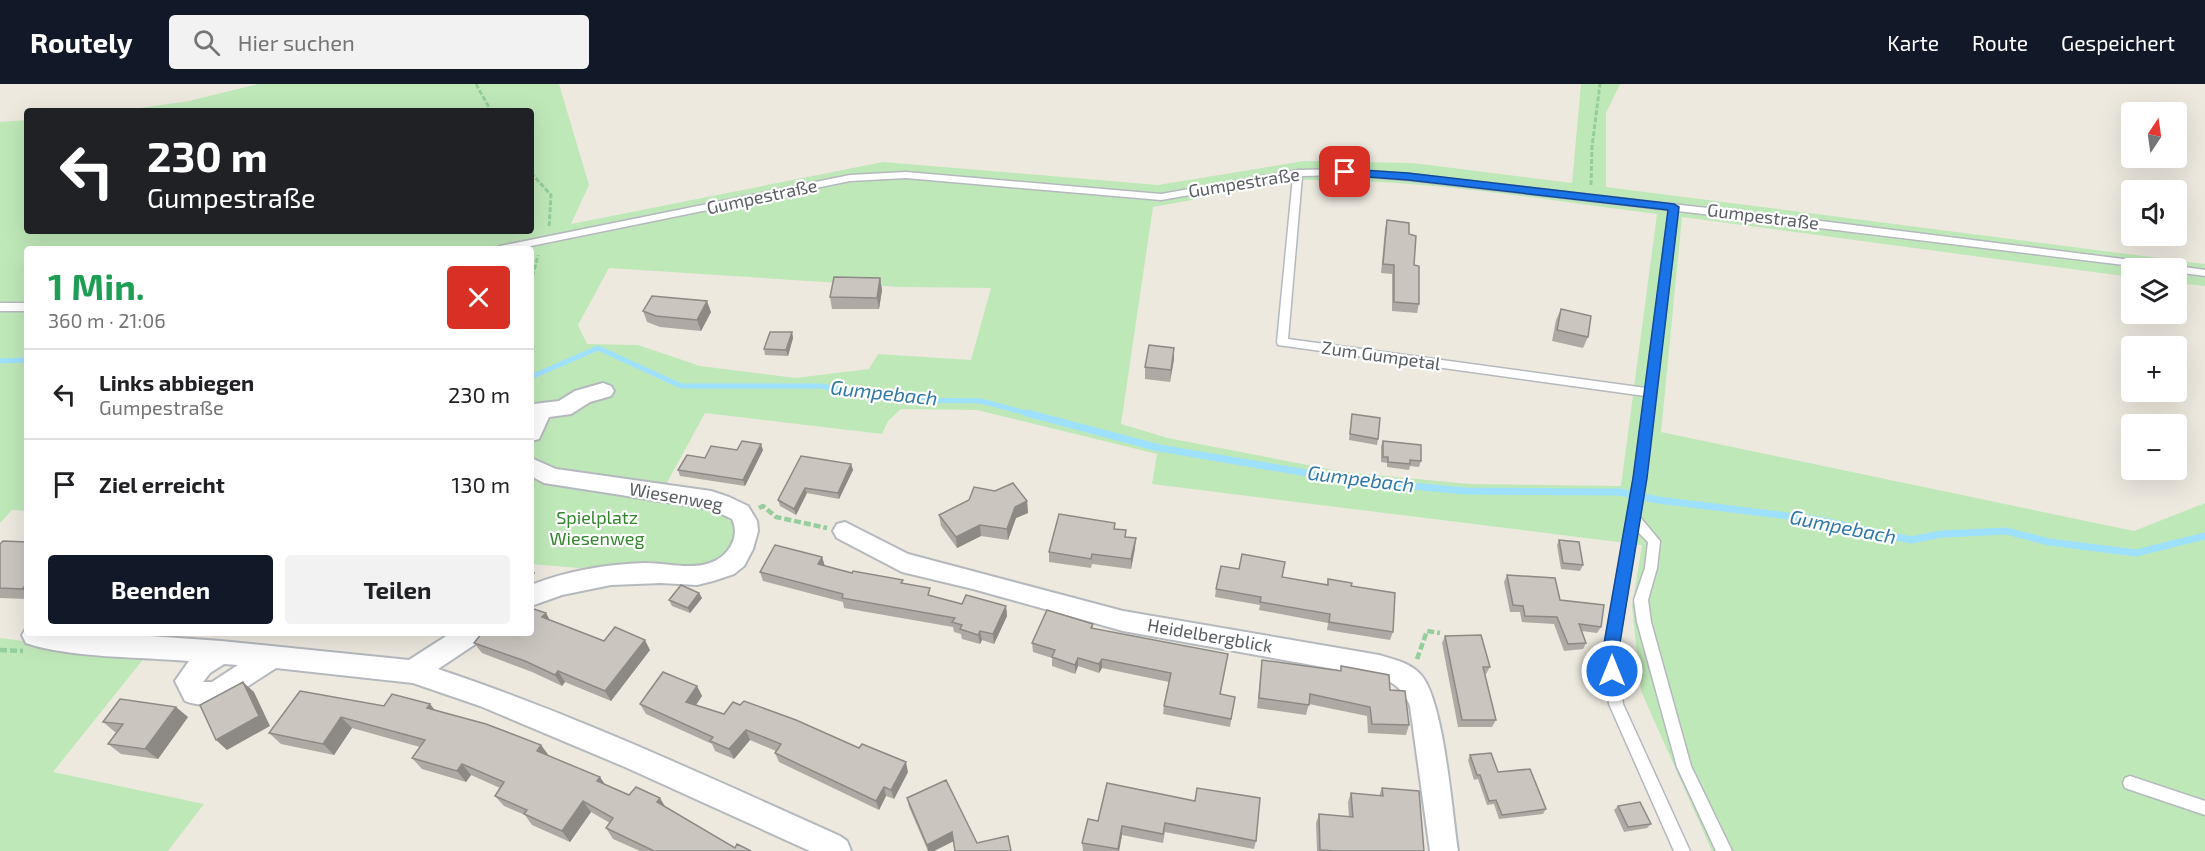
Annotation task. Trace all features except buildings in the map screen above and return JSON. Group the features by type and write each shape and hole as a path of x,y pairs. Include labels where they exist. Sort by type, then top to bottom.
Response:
{"street":[{"path":"534,427 542,410 563,408 584,396 603,391"},
{"name":"Wiesenweg","path":"534,468 552,477 711,500 732,506 744,516 747,527 744,543 732,563 701,575 660,573 594,577 550,587 534,595"},
{"name":"Heidelbergblick","path":"845,531 902,562 973,579 1123,621 1379,666 1401,673 1409,680"},
{"path":"40,636 60,640 221,652 413,672 487,697 603,745 837,851"},
{"path":"413,672 467,636"},
{"path":"221,652 201,665 188,681 194,693 216,693 272,657"},
{"path":"1409,680 1416,685 1423,706 1444,851"}],"lane":[{"name":"Gumpestraße","path":"518,246 850,178 906,175 1161,197 1298,173 1345,172 1674,207 2121,262"},
{"name":"Zum Gumpetal","path":"1298,173 1282,342 1650,393"},
{"path":"1674,207 1640,478 1610,655 1616,704 1682,851"},
{"path":"2187,271 2205,273"},
{"path":"0,307 24,307"},
{"path":"1634,517 1654,541 1651,568 1641,600 1644,622 1681,756 1724,851"},
{"path":"2130,783 2205,808"}],"path":[{"path":"476,84 488,108"},
{"path":"1591,198 1592,147 1600,84"},
{"path":"534,176 551,195 547,241 539,252 534,271"},
{"path":"744,516 763,506 776,517 845,531"},
{"path":"1409,680 1427,631 1440,633"}],"green space":[{"name":"Spielplatz Wiesenweg","path":"258,84 559,84 589,185 571,224 883,162 1158,185 1304,161 1413,163 1572,183 1581,84 1620,84 1606,113 1606,187 2158,258 2121,258 2121,276 1682,217 1661,432 2134,531 2205,503 2205,851 1712,851 1641,691 1632,607 1642,545 1152,484 1157,454 977,410 901,409 888,421 882,434 705,413 658,499 700,506 727,518 735,525 736,541 728,556 698,568 616,565 579,568 534,564 534,246 24,246 24,511 12,510 0,523 0,122 24,120 24,234 534,234 534,108 140,108 189,101","holes":["1303,180 1392,183 1525,196 1657,214 1621,486 1470,484 1344,472 1168,438 1121,424 1153,207","609,268 900,287 991,288 971,360 878,354 869,369 795,378 700,366 638,345 587,344 578,325"]},
{"path":"2187,262 2205,264 2205,286 2187,284"},
{"path":"0,638 145,657 53,772 204,804 168,851 0,851"}],"waterway":[{"name":"Gumpebach","path":"534,376 598,348 681,386 820,386 904,400 981,401 1033,415"},
{"name":"Gumpebach","path":"0,361 24,360"},
{"name":"Gumpebach","path":"1027,413 1159,448 1348,480 1465,491 1619,492 1658,500 1820,520 1911,540 1942,534 2006,531 2049,542 2136,553 2205,536"}],"route":[{"path":"1345,172 1674,207 1640,478 1610,655 1612,671"}]}
